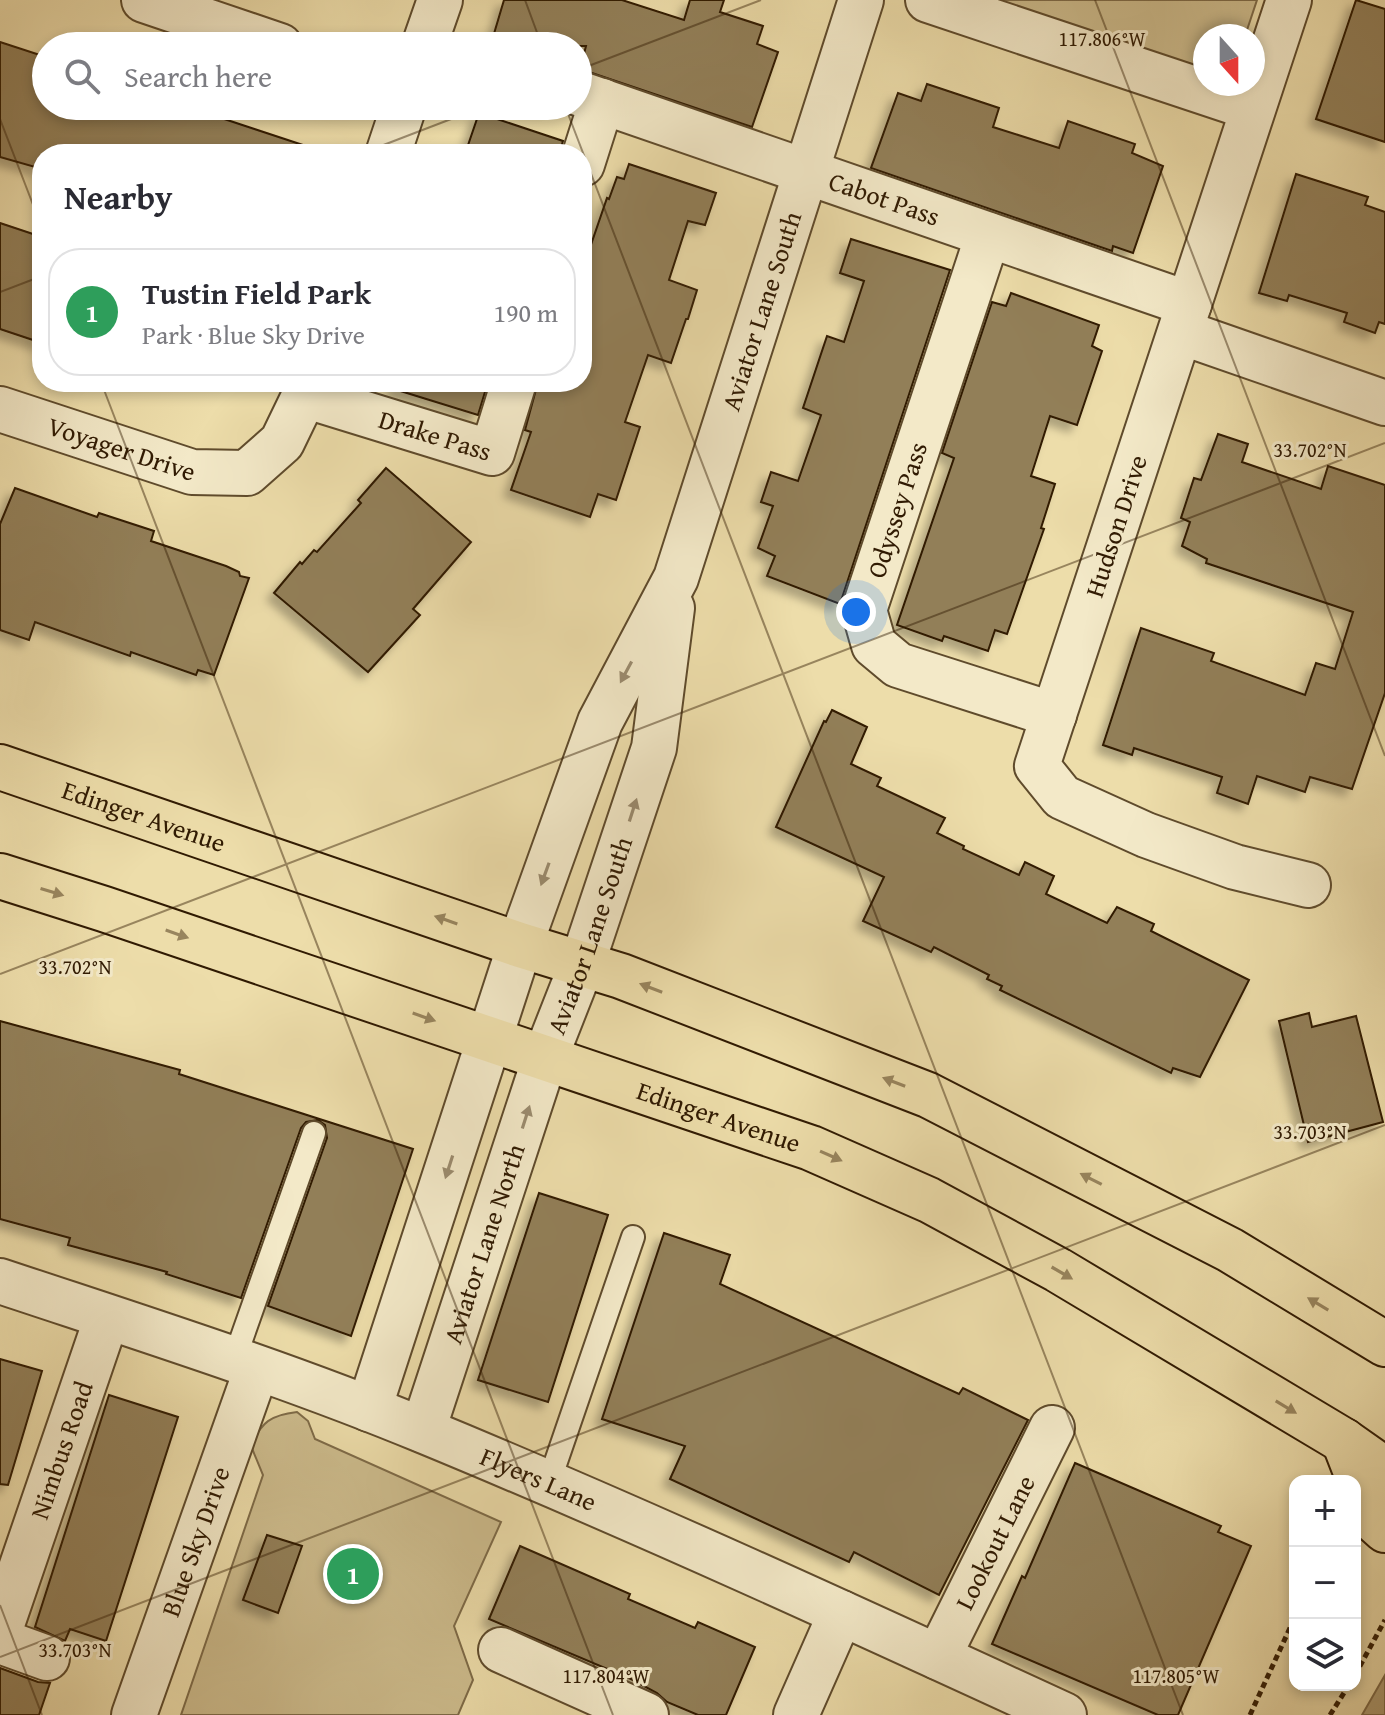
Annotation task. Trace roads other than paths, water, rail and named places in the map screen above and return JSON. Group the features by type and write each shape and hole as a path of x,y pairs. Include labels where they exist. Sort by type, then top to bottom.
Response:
{"main road":[{"name":"Edinger Avenue","path":"0,767 582,964 928,1095 1230,1250 1385,1344"},
{"name":"Edinger Avenue","path":"0,876 811,1148 929,1200 1058,1270 1344,1441 1385,1470"},
{"path":"1344,1441 1380,1525"}],"street":[{"path":"144,0 239,32"},
{"path":"431,32 440,0"},
{"name":"Aviator Lane South","path":"490,1040 520,945 600,722 676,578 861,0"},
{"path":"928,0 1252,108"},
{"name":"Hudson Drive","path":"1289,0 1037,766 1062,797 1146,835 1235,867 1308,885"},
{"name":"Cabot Pass","path":"592,98 988,235 1385,403"},
{"path":"391,144 399,120"},
{"path":"584,144 587,120"},
{"name":"Odyssey Pass","path":"988,235 864,610 874,645 898,665 1054,715"},
{"name":"Voyager Drive","path":"0,409 192,472 247,473 282,442 307,392"},
{"name":"Drake Pass","path":"318,392 492,453 511,392"},
{"name":"Aviator Lane South","path":"545,1058 582,964 654,748 676,578"},
{"path":"369,1409 490,1040"},
{"name":"Aviator Lane North","path":"423,1430 545,1058"},
{"name":"Flyers Lane","path":"0,1281 246,1364 423,1430 841,1613 1064,1715"},
{"name":"Nimbus Road","path":"0,1630 107,1317"},
{"name":"Blue Sky Drive","path":"134,1715 246,1364"},
{"name":"Lookout Lane","path":"938,1657 1052,1428"},
{"path":"796,1715 841,1613"},
{"path":"0,1641 47,1658"},
{"path":"501,1650 627,1711"}],"lane":[{"path":"246,1364 314,1133"},
{"path":"548,1485 633,1237"}],"place":[{"name":"Tustin Field Park","path":"353,1574"}]}
